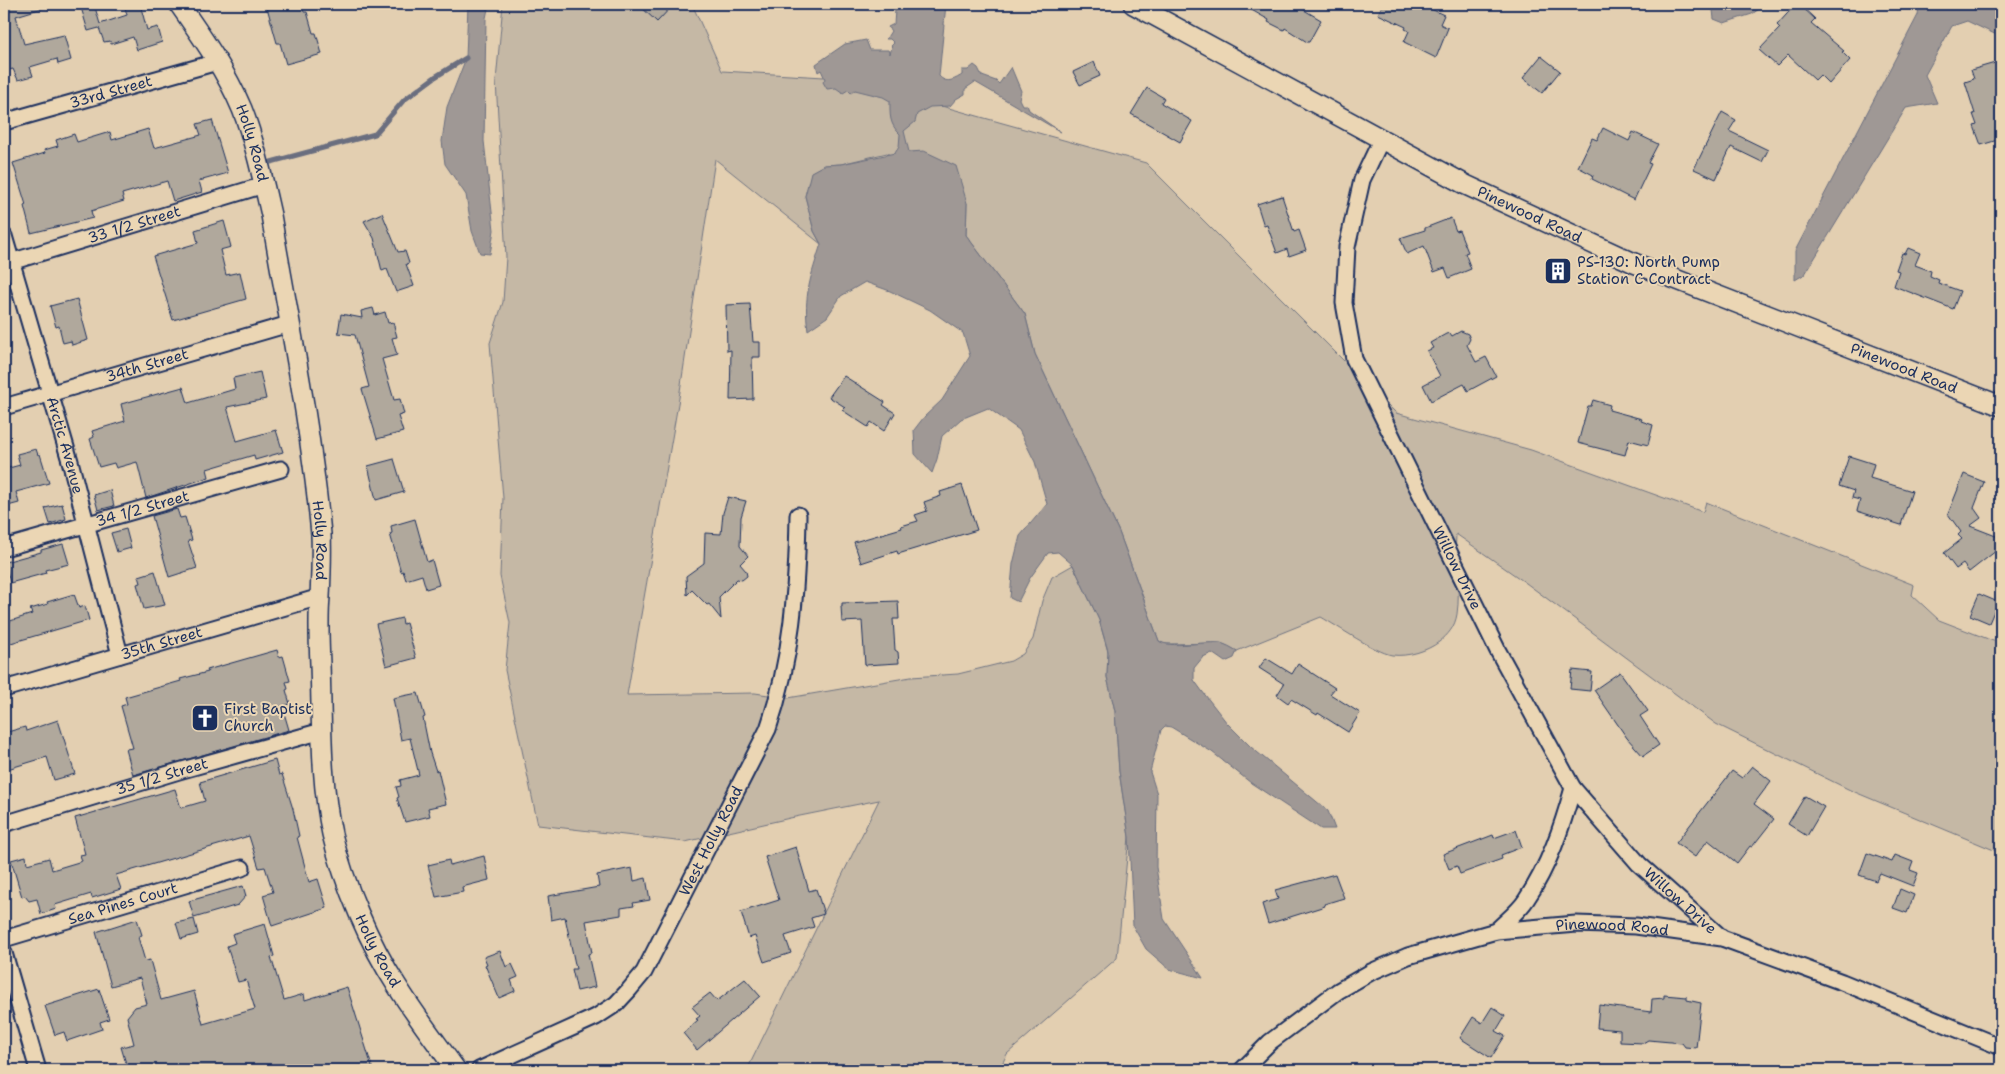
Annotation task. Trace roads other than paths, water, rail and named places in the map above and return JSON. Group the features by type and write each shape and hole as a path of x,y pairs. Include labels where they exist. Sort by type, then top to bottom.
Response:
{"street":[{"name":"Holly Road","path":"180,4 218,62 242,108 264,185 290,324 310,444 321,536 322,731 325,781 332,832 342,869 356,904 396,985 456,1070"},
{"name":"Pinewood Road","path":"1133,4 1466,185 1638,265 2001,406"},
{"name":"33rd Street","path":"4,122 218,62"},
{"name":"Willow Drive","path":"1382,138 1362,180 1347,247 1344,302 1354,359 1498,651 1573,788 1639,864 1722,938"},
{"name":"33 1/2 Street","path":"8,263 264,185"},
{"name":"Arctic Avenue","path":"4,236 8,263 50,394 120,655"},
{"name":"34th Street","path":"4,407 290,324"},
{"name":"34 1/2 Street","path":"4,548 280,468"},
{"name":"West Holly Road","path":"479,1070 596,1017 616,1004 644,972 768,729 776,707 788,655 795,590 798,515"},
{"name":"35th Street","path":"4,689 320,597"},
{"name":"35 1/2 Street","path":"4,824 179,771 322,731"},
{"path":"1496,931 1525,901 1545,867 1564,822 1573,788"},
{"name":"Sea Pines Court","path":"4,939 242,868"},
{"name":"Pinewood Road","path":"1242,1070 1270,1042 1338,991 1371,972 1408,956 1462,939 1496,931 1576,924 1636,926 1722,938 1842,982 2001,1047"},
{"path":"4,953 7,976 38,1070"}],"waterway":[{"path":"271,162 375,134 404,100 435,77 466,58"}],"place":[{"name":"PS-130: North Pump Station C Contract","path":"1558,271"},
{"name":"First Baptist Church","path":"205,718"}]}
